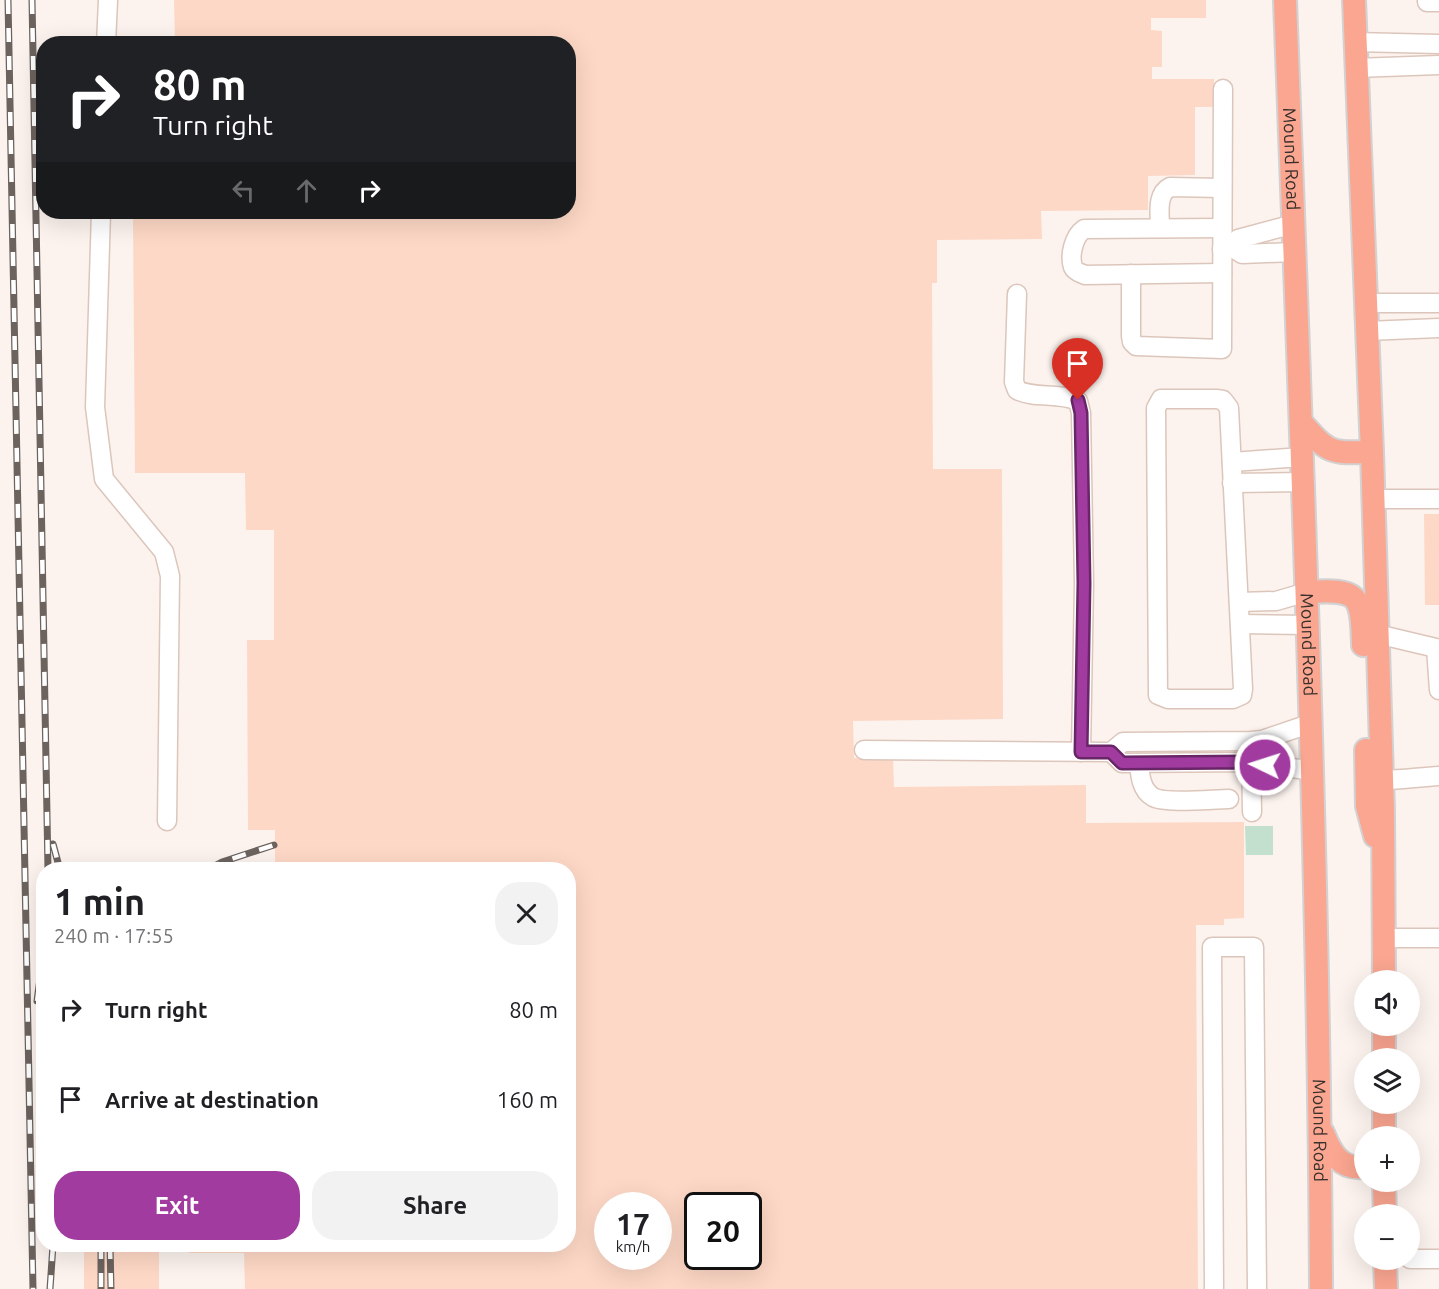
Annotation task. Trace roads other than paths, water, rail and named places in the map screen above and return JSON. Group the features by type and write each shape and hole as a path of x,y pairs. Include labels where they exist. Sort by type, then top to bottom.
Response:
{"main road":[{"name":"Mound Road","path":"1285,0 1312,723 1321,1289"},
{"path":"1354,0 1372,452 1382,780 1384,970"},
{"path":"1301,422 1322,446 1334,451 1372,452"},
{"path":"1307,592 1337,590 1350,594 1358,602 1363,626 1367,806 1384,869"},
{"path":"1320,1126 1332,1154 1344,1164 1354,1165"},
{"path":"1385,1270 1386,1289"}],"lane":[{"path":"106,36 108,0"},
{"path":"1427,0 1427,2 1439,2"},
{"path":"1354,42 1439,44"},
{"path":"1356,68 1439,65"},
{"path":"1131,273 1131,336 1136,346 1222,349 1222,273 1227,248 1222,228 1223,89"},
{"path":"1160,228 1160,200 1166,189 1170,187 1222,188"},
{"path":"101,219 95,407 104,479 164,552 170,576 167,820"},
{"path":"1227,248 1238,239 1294,224"},
{"path":"1222,228 1084,229 1074,240 1073,258 1073,267 1085,275 1222,273"},
{"path":"1227,248 1242,254 1294,252"},
{"path":"1017,294 1014,382 1017,390 1023,393 1066,396 1078,400 1081,413 1084,583 1081,752"},
{"path":"1366,303 1439,303"},
{"path":"1367,331 1439,328"},
{"path":"1161,399 1223,400 1229,408 1233,483 1242,695 1233,699 1168,699 1158,695 1158,403 1161,399"},
{"path":"1232,462 1302,457"},
{"path":"1233,483 1303,482"},
{"path":"1373,499 1439,499"},
{"path":"1239,602 1276,601 1307,592"},
{"path":"1240,624 1308,625"},
{"path":"1377,634 1436,648 1439,690"},
{"path":"864,750 1111,752 1123,742 1262,740 1312,723"},
{"path":"1251,741 1252,812"},
{"path":"1162,742 1163,763"},
{"path":"1111,752 1122,763 1250,762 1313,771"},
{"path":"1139,763 1140,779 1146,792 1154,798 1168,800 1229,799"},
{"path":"1382,780 1439,776"},
{"path":"1384,938 1439,938"},
{"path":"1214,1289 1212,947 1254,947 1257,1289"},
{"path":"1420,1259 1439,1259"}],"railway":[{"path":"8,0 33,1289"},
{"path":"32,0 36,218"},
{"path":"36,219 48,862"},
{"path":"53,844 58,862"},
{"path":"222,862 274,845"},
{"path":"50,1289 53,1252"},
{"path":"101,1252 101,1289"},
{"path":"110,1252 111,1289"}]}
